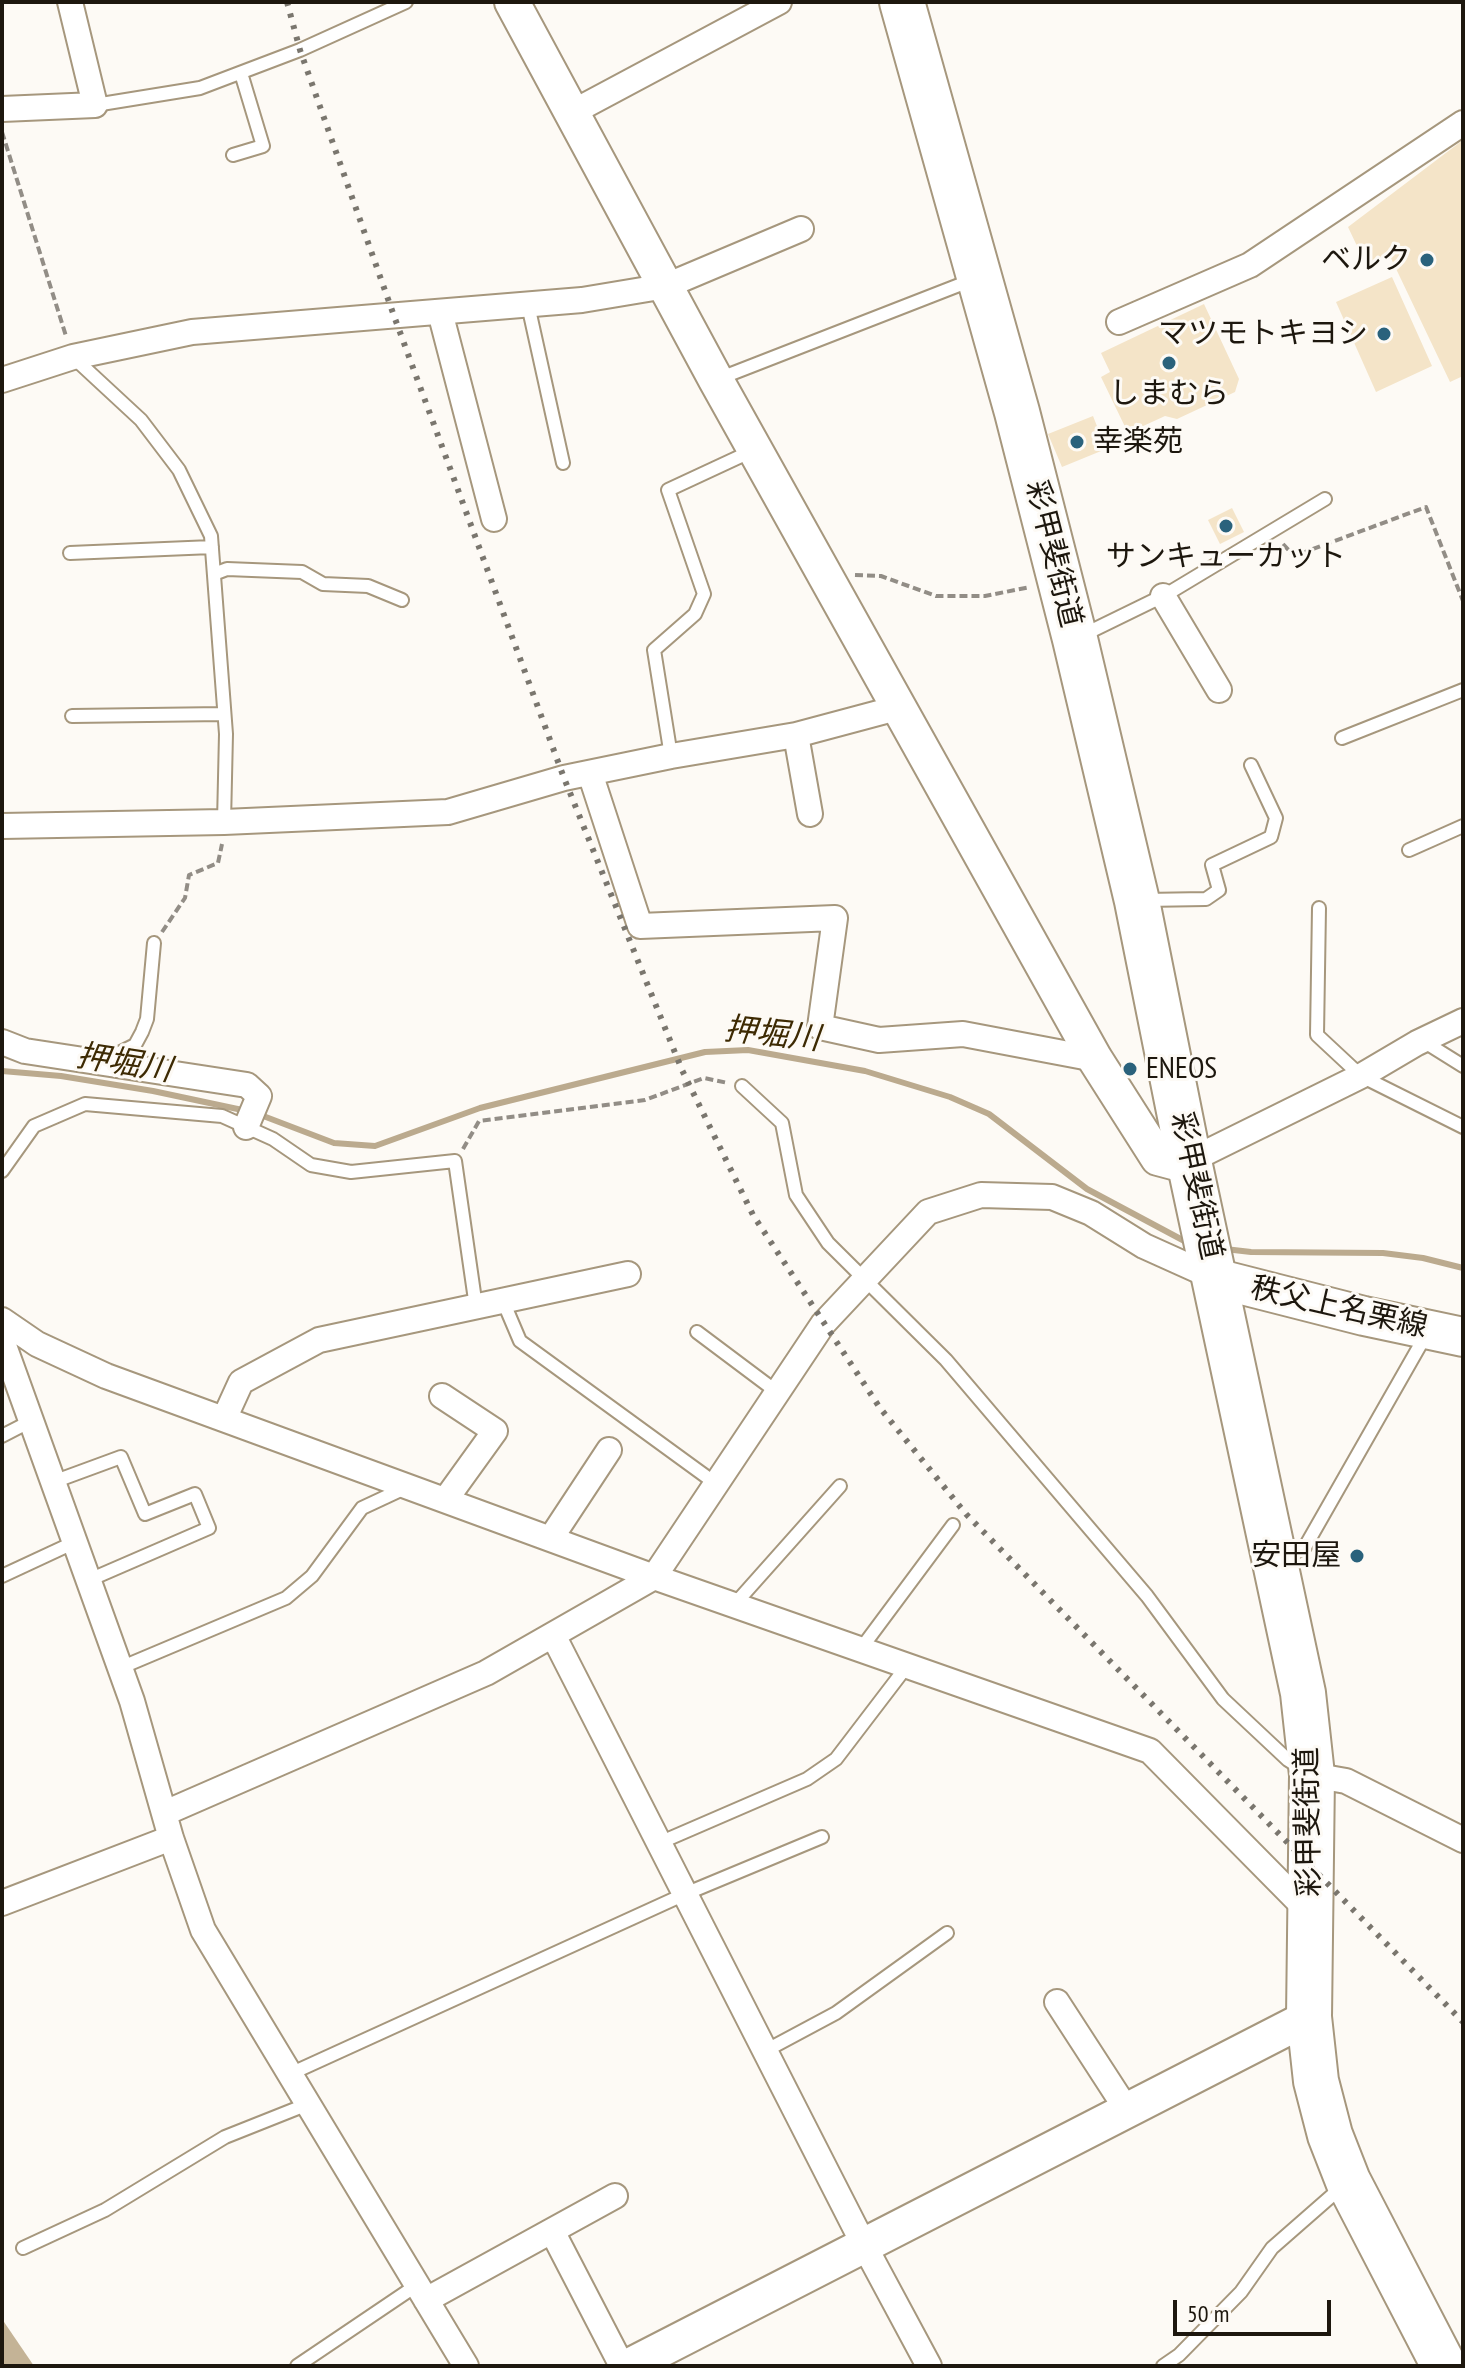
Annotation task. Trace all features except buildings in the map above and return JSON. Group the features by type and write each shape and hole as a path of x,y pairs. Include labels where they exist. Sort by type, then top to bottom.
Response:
{"highway":[{"name":"彩甲斐街道","path":"902,2 1075,639 1137,901 1303,1693 1312,1775 1309,2017 1316,2081 1330,2135 1348,2181 1444,2366"}],"main road":[{"name":"秩父上名栗線","path":"1213,1266 1364,1316 1446,1334"}],"street":[{"path":"2,109 95,105 70,2"},
{"path":"512,2 897,708 1095,1059 1158,1158 1173,1162 1193,1177 1361,1076 1463,1021"},
{"path":"573,112 778,2"},
{"path":"1119,322 1250,265 1463,123"},
{"path":"2,380 73,357 192,332 582,300 666,286 801,229"},
{"path":"440,312 494,519"},
{"path":"1163,596 1219,690"},
{"path":"2,826 224,822 448,812 590,773 796,735 897,708"},
{"path":"796,735 810,814"},
{"path":"590,773 640,926 835,918 820,1027 879,1040 963,1034 1095,1059"},
{"path":"2,1042 25,1051 247,1085 259,1096 247,1126"},
{"path":"165,1813 486,1673 654,1577 823,1324 928,1212 981,1195 1052,1197 1091,1213 1144,1246 1213,1266"},
{"path":"225,1417 241,1382 319,1340 628,1274"},
{"path":"2,1320 37,1344 106,1376 225,1417 654,1577 1150,1751 1309,1912"},
{"path":"2,1340 120,1668 171,1838 203,1930 466,2366"},
{"path":"442,1396 495,1431 446,1499"},
{"path":"551,1538 609,1450"},
{"path":"553,1635 864,2245 929,2366"},
{"path":"1312,1775 1346,1781 1463,1840"},
{"path":"2,1903 171,1838"},
{"path":"1057,2002 1127,2110"},
{"path":"629,2366 1309,2017"},
{"path":"422,2292 552,2231 615,2196"},
{"path":"552,2231 622,2366"}],"lane":[{"path":"95,105 200,88 300,50 406,2"},
{"path":"233,155 263,146 241,73"},
{"path":"716,380 979,277"},
{"path":"528,305 563,463"},
{"path":"73,357 141,420 179,470 211,536 226,734 224,822"},
{"path":"671,756 654,650 695,614 704,594 668,490 755,449"},
{"path":"1075,639 1163,596 1325,499"},
{"path":"70,553 212,547"},
{"path":"214,574 227,569 302,572 323,584 368,586 402,600"},
{"path":"1342,738 1463,690"},
{"path":"72,716 223,714"},
{"path":"1137,901 1206,899 1219,890 1212,865 1271,837 1276,818 1251,765"},
{"path":"1409,850 1463,826"},
{"path":"1319,908 1317,1035 1361,1076 1463,1127"},
{"path":"101,1062 135,1045 142,1032 147,1019 154,943"},
{"path":"1423,1041 1463,1066"},
{"path":"742,1086 782,1123 796,1195 828,1243 946,1360 1127,1573 1223,1699 1288,1760 1312,1775"},
{"path":"2,1171 34,1126 85,1104 222,1116 273,1139 311,1165 351,1172 455,1161 476,1307"},
{"path":"503,1301 520,1341 715,1483"},
{"path":"697,1332 777,1392"},
{"path":"1276,1562 1305,1547 1446,1334"},
{"path":"2,1436 31,1421"},
{"path":"53,1482 121,1457 145,1514 195,1494 209,1528 89,1580"},
{"path":"120,1668 286,1598 312,1576 362,1508 410,1486"},
{"path":"734,1605 840,1486"},
{"path":"860,1650 953,1525"},
{"path":"2,1576 75,1542"},
{"path":"659,1843 807,1779 836,1759 907,1666"},
{"path":"290,2074 685,1894 822,1837"},
{"path":"765,2051 836,2013 947,1933"},
{"path":"23,2248 105,2210 225,2137 308,2104"},
{"path":"1163,2366 1179,2355 1241,2292 1272,2248 1348,2181"},
{"path":"297,2366 422,2292"}],"path":[{"path":"2,132 73,357"},
{"path":"1272,531 1294,556 1426,507 1463,601"},
{"path":"825,576 881,576 936,596 962,597 985,596 1060,581"},
{"path":"154,943 185,898 189,875 218,863 224,822"},
{"path":"455,1161 479,1121 645,1100 704,1078 742,1086"}],"shaded area":[{"path":"2,2319 34,2366 2,2366"}],"waterway":[{"name":"押堀川","path":"258,1114 334,1143 375,1146 480,1108 705,1052 748,1050 865,1071 950,1097 989,1114 1087,1189 1190,1244"},
{"name":"押堀川","path":"2,1071 61,1076 153,1091 247,1111"},
{"name":"押堀川","path":"1225,1249 1383,1253 1423,1258 1463,1268"}],"railway":[{"path":"287,2 300,50 394,316 564,778 682,1070 753,1215 880,1408 966,1514 1463,2022"}],"place":[{"name":"ベルク","path":"1427,260"},
{"name":"マツモトキヨシ","path":"1384,334"},
{"name":"しまむら","path":"1169,363"},
{"name":"幸楽苑","path":"1077,442"},
{"name":"サンキューカット","path":"1226,526"},
{"name":"ENEOS","path":"1130,1069"},
{"name":"安田屋","path":"1357,1556"}]}
